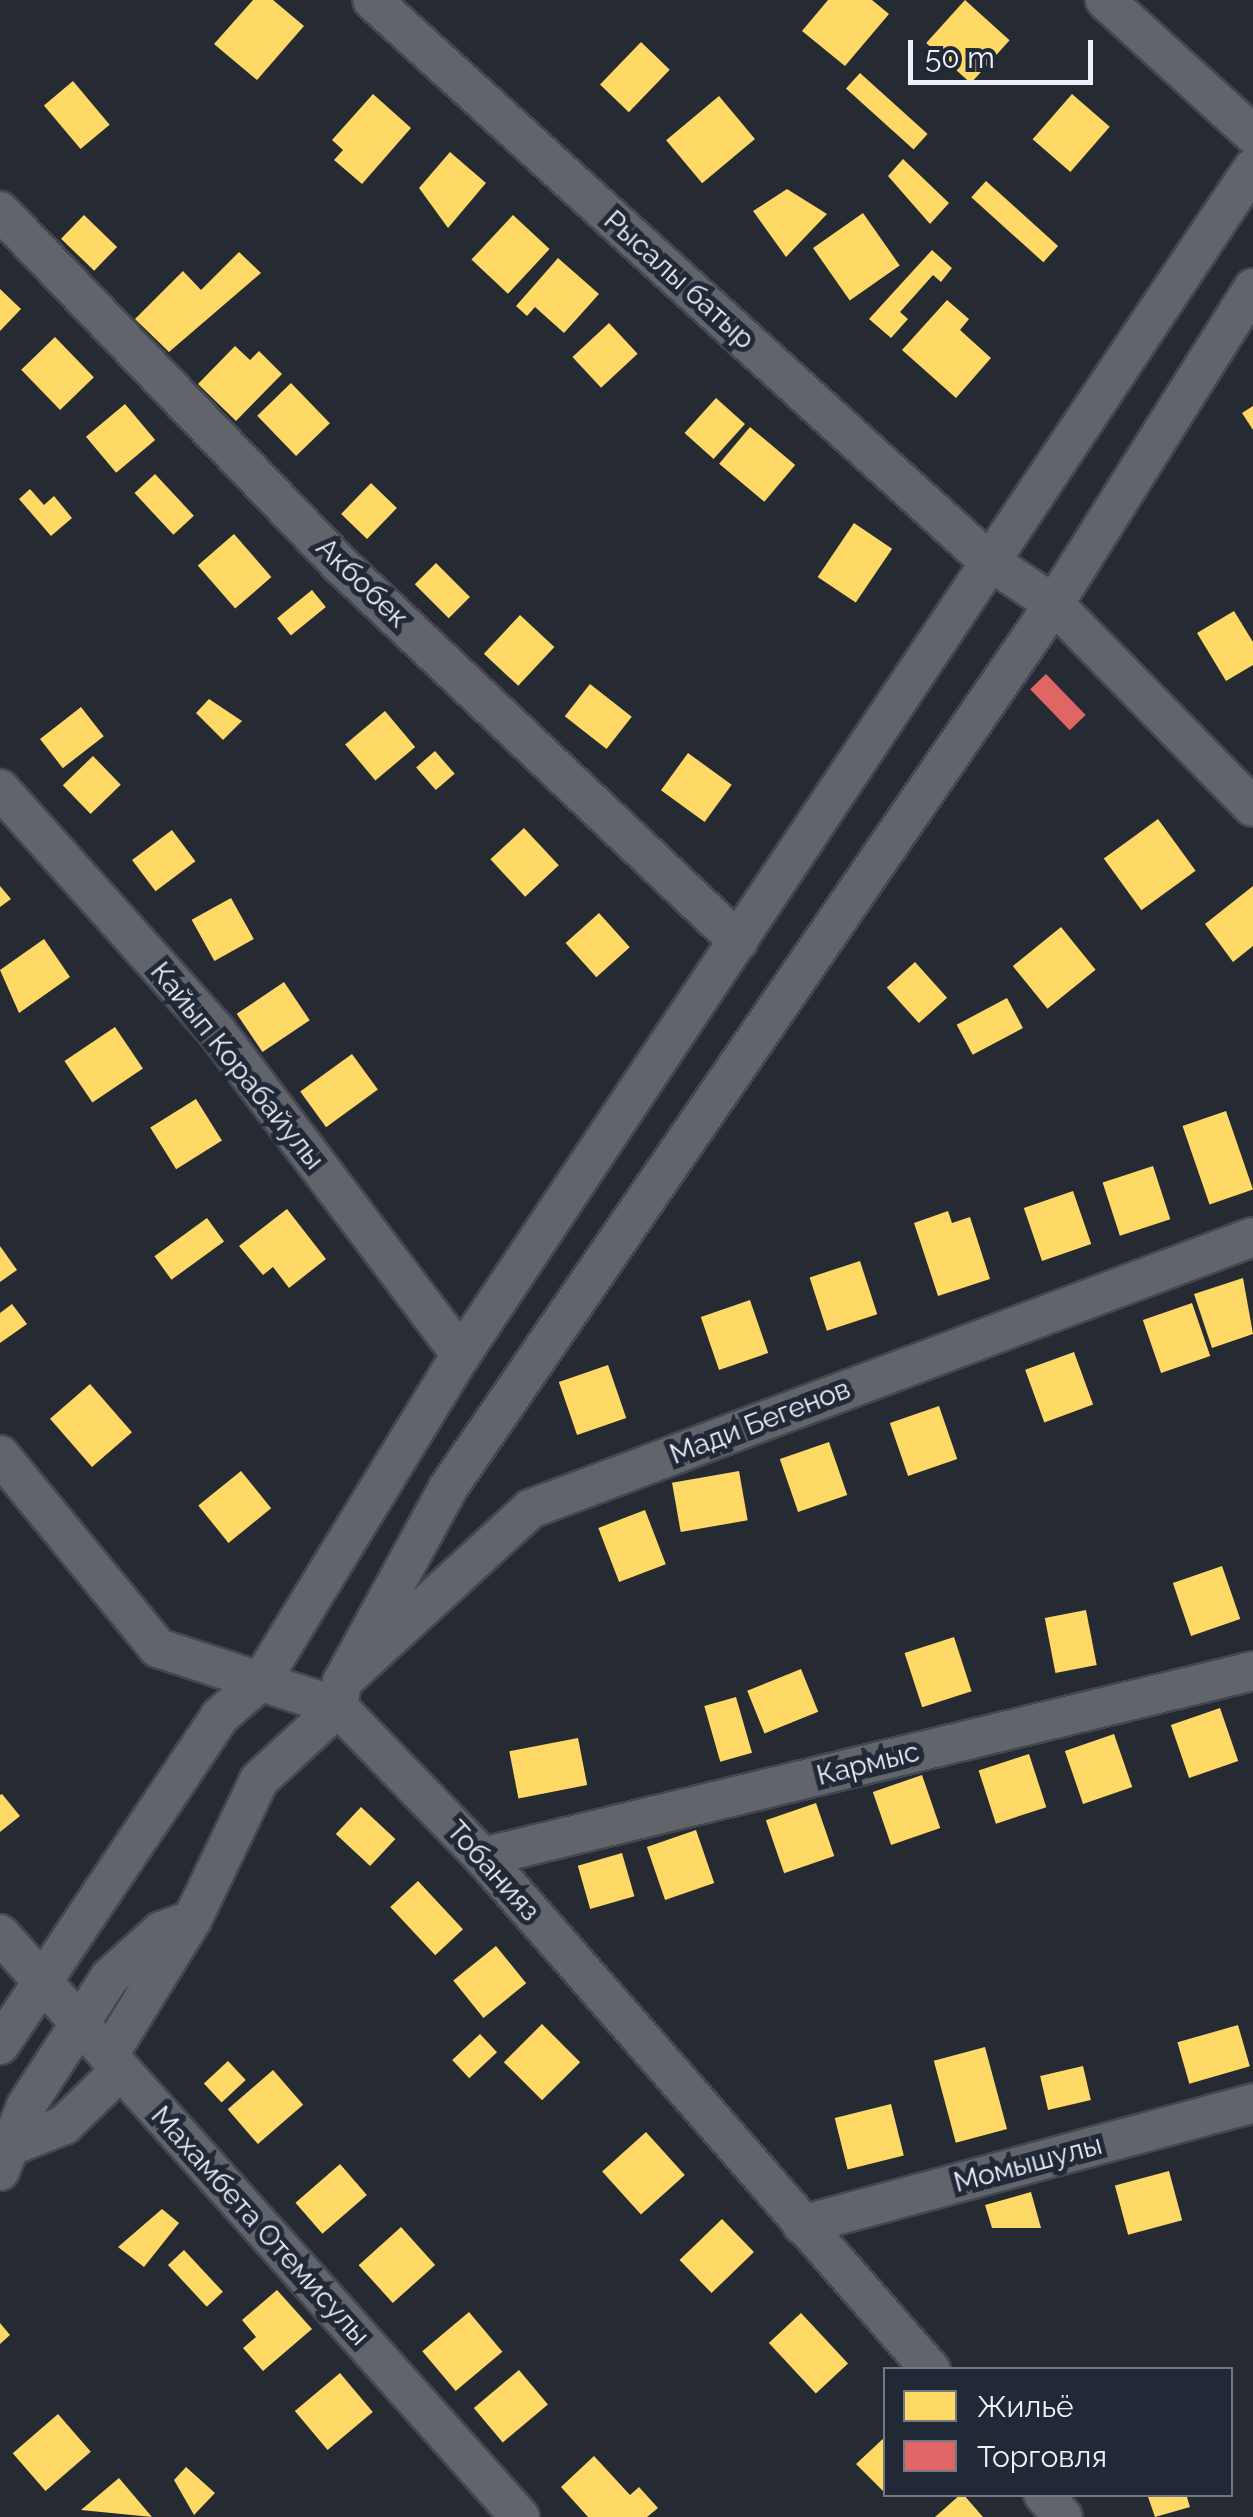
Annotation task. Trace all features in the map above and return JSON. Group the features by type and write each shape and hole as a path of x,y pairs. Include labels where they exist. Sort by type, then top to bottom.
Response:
{"street":[{"name":"Рысалы батыр","path":"372,0 986,559 1054,604 1253,807"},
{"path":"1104,0 1253,134"},
{"path":"0,2045 220,1716 261,1681 461,1355 738,941 986,559 1253,168"},
{"name":"Акбобек","path":"0,211 344,568 738,941"},
{"path":"340,1695 448,1488 1054,604 1248,301"},
{"name":"Кайып Корабайулы","path":"0,789 217,1032 461,1355"},
{"name":"Мади Бегенов","path":"8,2158 64,2125 114,2063 192,1920 259,1780 530,1509 1253,1236"},
{"name":"Тобанияз","path":"0,1456 158,1648 261,1681 340,1695 928,2367"},
{"name":"Кармыс","path":"483,1857 1253,1672"},
{"path":"8,2158 26,2106 80,2024 140,1946 192,1920"},
{"name":"Махамбета Отемисулы","path":"0,1934 520,2517"},
{"name":"Момышулы","path":"802,2225 1253,2103"},
{"path":"1046,2497 1063,2517"}],"building: Жильё":[{"path":"253,0 273,0 304,26 257,80 214,44"},
{"path":"828,0 872,0 889,14 845,66 802,31"},
{"path":"965,0 1010,40 971,83 926,43"},
{"path":"641,42 670,70 629,112 600,84"},
{"path":"860,73 928,134 914,149 846,89"},
{"path":"73,81 110,125 81,149 44,105"},
{"path":"373,94 411,128 362,184 334,160 343,150 332,140"},
{"path":"1072,94 1110,127 1070,172 1033,139"},
{"path":"719,96 755,139 702,183 666,140"},
{"path":"450,152 486,183 448,228 419,188"},
{"path":"903,159 949,203 930,224 888,176"},
{"path":"986,181 1058,246 1043,262 971,197"},
{"path":"787,189 827,214 786,257 753,211"},
{"path":"863,213 900,265 850,300 813,248"},
{"path":"84,215 117,247 94,271 61,239"},
{"path":"513,215 550,249 508,294 471,260"},
{"path":"932,250 952,268 941,282 933,275 900,312 908,319 891,338 869,319"},
{"path":"239,252 261,273 169,352 135,319 183,271 201,290"},
{"path":"558,258 599,294 564,333 535,307 527,316 516,306"},
{"path":"0,289 21,309 0,331"},
{"path":"947,300 969,319 960,330 991,358 956,398 902,350"},
{"path":"609,323 638,354 601,388 572,357"},
{"path":"55,337 94,377 60,410 21,370"},
{"path":"235,346 250,360 259,351 282,374 236,421 198,384"},
{"path":"291,383 330,423 296,456 257,416"},
{"path":"716,398 745,424 714,459 685,433"},
{"path":"125,404 155,440 116,473 86,437"},
{"path":"1253,406 1253,430 1242,413"},
{"path":"750,427 795,465 764,502 719,464"},
{"path":"155,474 194,516 173,535 135,493"},
{"path":"371,483 397,508 367,539 341,514"},
{"path":"30,489 44,505 54,496 72,518 51,536 19,499"},
{"path":"854,523 892,549 856,603 818,577"},
{"path":"234,534 271,577 235,609 198,565"},
{"path":"436,563 470,597 449,618 415,584"},
{"path":"312,590 326,607 291,635 277,618"},
{"path":"1234,611 1253,642 1253,665 1226,681 1197,633"},
{"path":"520,615 554,647 518,686 484,654"},
{"path":"590,684 632,717 607,749 565,716"},
{"path":"209,699 242,721 223,740 196,713"},
{"path":"81,707 104,736 63,768 40,739"},
{"path":"385,711 415,747 375,780 345,744"},
{"path":"435,751 455,774 436,790 416,767"},
{"path":"688,753 732,785 705,822 661,790"},
{"path":"93,756 121,785 91,814 63,785"},
{"path":"1158,819 1196,871 1141,910 1104,858"},
{"path":"524,828 559,865 525,897 490,859"},
{"path":"172,830 195,861 156,891 132,860"},
{"path":"0,886 11,899 0,907"},
{"path":"1253,886 1253,946 1233,962 1205,924"},
{"path":"231,898 254,939 214,961 192,920"},
{"path":"599,913 630,947 596,977 566,943"},
{"path":"1061,927 1096,970 1047,1009 1013,966"},
{"path":"44,939 70,977 19,1013 0,970"},
{"path":"915,962 947,998 919,1023 887,987"},
{"path":"284,982 310,1020 262,1052 237,1014"},
{"path":"1007,998 1023,1028 973,1055 957,1025"},
{"path":"115,1027 143,1068 92,1103 64,1061"},
{"path":"352,1054 378,1090 326,1127 300,1092"},
{"path":"196,1099 222,1141 176,1169 150,1128"},
{"path":"1226,1111 1253,1189 1210,1204 1183,1126"},
{"path":"1153,1166 1170,1219 1120,1236 1103,1182"},
{"path":"1073,1191 1091,1244 1042,1261 1024,1208"},
{"path":"287,1209 326,1259 289,1288 273,1267 263,1275 239,1246"},
{"path":"948,1211 952,1223 970,1217 990,1279 938,1296 914,1223"},
{"path":"207,1218 224,1241 171,1280 154,1256"},
{"path":"0,1246 17,1270 0,1282"},
{"path":"860,1261 877,1314 827,1331 810,1277"},
{"path":"1243,1278 1253,1334 1212,1348 1194,1294"},
{"path":"750,1300 768,1353 719,1370 701,1317"},
{"path":"1192,1303 1210,1356 1161,1373 1143,1320"},
{"path":"12,1304 27,1324 0,1343 0,1313"},
{"path":"1074,1352 1093,1405 1044,1422 1025,1370"},
{"path":"608,1365 626,1418 577,1435 559,1382"},
{"path":"90,1384 132,1432 92,1467 50,1419"},
{"path":"939,1406 957,1459 908,1476 890,1423"},
{"path":"829,1442 847,1495 798,1512 780,1459"},
{"path":"241,1471 271,1508 228,1543 198,1506"},
{"path":"739,1471 748,1520 681,1532 672,1483"},
{"path":"645,1510 666,1564 619,1582 598,1528"},
{"path":"1222,1566 1240,1619 1191,1636 1173,1583"},
{"path":"1086,1610 1097,1665 1055,1673 1045,1618"},
{"path":"954,1637 972,1691 922,1707 905,1653"},
{"path":"801,1669 818,1712 764,1733 747,1691"},
{"path":"736,1697 752,1753 720,1762 704,1706"},
{"path":"1220,1708 1238,1761 1189,1778 1171,1725"},
{"path":"1114,1734 1132,1787 1083,1804 1065,1751"},
{"path":"578,1738 587,1785 518,1798 509,1751"},
{"path":"1029,1754 1046,1807 996,1824 979,1770"},
{"path":"922,1775 940,1828 891,1845 873,1792"},
{"path":"0,1795 20,1816 0,1832"},
{"path":"816,1803 834,1856 784,1873 766,1820"},
{"path":"361,1807 395,1839 370,1866 336,1834"},
{"path":"696,1830 714,1883 665,1900 647,1847"},
{"path":"622,1853 634,1896 590,1909 578,1866"},
{"path":"418,1881 463,1929 435,1955 390,1907"},
{"path":"496,1946 526,1983 483,2018 453,1981"},
{"path":"542,2024 580,2062 542,2100 504,2062"},
{"path":"1238,2025 1250,2066 1189,2084 1177,2042"},
{"path":"480,2034 497,2052 469,2078 452,2060"},
{"path":"985,2047 1007,2129 956,2143 934,2061"},
{"path":"228,2061 246,2080 222,2103 204,2084"},
{"path":"1083,2066 1091,2100 1048,2110 1040,2076"},
{"path":"273,2070 303,2105 258,2144 228,2109"},
{"path":"891,2104 904,2155 848,2169 835,2118"},
{"path":"646,2132 685,2175 641,2215 602,2171"},
{"path":"340,2164 367,2195 322,2234 295,2203"},
{"path":"1169,2171 1182,2220 1128,2235 1115,2185"},
{"path":"1031,2192 1041,2228 992,2228 985,2205"},
{"path":"162,2209 179,2223 144,2267 118,2247"},
{"path":"722,2219 754,2252 712,2293 680,2260"},
{"path":"401,2227 435,2265 393,2303 359,2265"},
{"path":"184,2250 223,2292 207,2307 168,2265"},
{"path":"277,2290 312,2329 263,2371 243,2348 256,2337 242,2320"},
{"path":"469,2312 502,2352 456,2391 422,2351"},
{"path":"801,2313 848,2363 816,2393 769,2343"},
{"path":"0,2323 10,2335 0,2344"},
{"path":"519,2370 548,2404 503,2442 474,2408"},
{"path":"340,2373 373,2412 328,2450 295,2411"},
{"path":"58,2414 91,2452 46,2491 13,2453"},
{"path":"883,2439 883,2491 856,2464"},
{"path":"594,2456 630,2495 639,2487 658,2508 647,2517 588,2517 561,2487"},
{"path":"186,2467 215,2493 194,2515 174,2480"},
{"path":"119,2478 152,2517 81,2510"},
{"path":"958,2497 966,2497 983,2517 935,2517"},
{"path":"1148,2497 1187,2497 1190,2507 1155,2517"}],"building: Торговля":[{"path":"1046,674 1086,715 1070,730 1030,689"}]}
